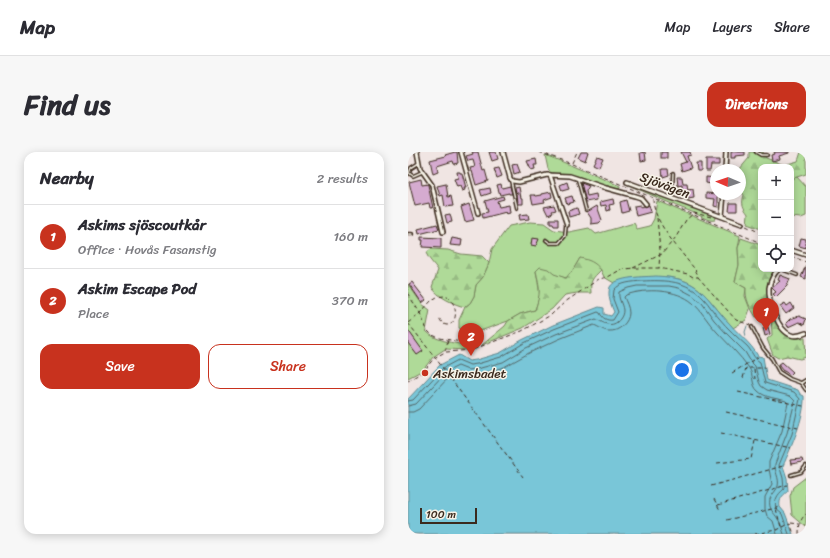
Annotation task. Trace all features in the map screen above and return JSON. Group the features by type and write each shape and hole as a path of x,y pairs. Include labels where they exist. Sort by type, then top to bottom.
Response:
{"street":[{"path":"417,152 422,171 432,186 443,232"},
{"path":"461,152 478,213"},
{"path":"503,152 511,180 516,182 550,175 577,178 642,198 646,204"},
{"path":"725,164 726,152"},
{"path":"550,175 566,225"},
{"name":"Sjövägen","path":"627,182 742,224"},
{"path":"722,216 723,200"},
{"path":"794,251 806,255"},
{"path":"777,272 774,275 769,289 773,310 781,326 787,333 796,336 806,332"}],"lane":[{"path":"756,152 761,155 767,155"},
{"path":"419,163 411,168 409,173 413,176 422,171"},
{"path":"672,198 673,173"},
{"path":"577,178 586,210"},
{"path":"511,180 516,208"},
{"path":"546,240 554,244 562,241 565,236 566,225"},
{"path":"788,272 797,275"},
{"path":"752,327 763,348 779,372 800,383 806,390"},
{"path":"800,383 806,380"},
{"path":"791,475 801,472 806,466"}],"path":[{"path":"539,152 572,164 758,242"},
{"path":"572,164 577,152"},
{"path":"623,185 627,182"},
{"path":"653,198 657,217 660,256 659,268"},
{"path":"633,268 660,256 673,241 686,220 694,213 712,217"},
{"path":"657,217 695,270 698,277 736,320 748,323 752,327"},
{"path":"742,224 758,232"},
{"path":"794,257 806,262"},
{"path":"408,381 424,371 434,358 445,352 473,350 522,331 551,315 565,302 599,279 620,270 633,268 659,268 698,277"},
{"path":"408,294 420,313 429,333 436,337 448,340 485,345"},
{"path":"439,317 443,324 446,325 449,325 455,321 456,309 450,298 444,296 437,297 408,323 523,477"},
{"path":"767,322 769,315 773,310"},
{"path":"445,352 448,340"},
{"path":"732,373 758,356"},
{"path":"743,378 746,368 765,368"},
{"path":"754,369 755,379"},
{"path":"738,392 803,406"},
{"path":"726,412 798,428"},
{"path":"721,433 791,448"},
{"path":"716,463 751,459 755,440"},
{"path":"711,486 783,466"},
{"path":"718,505 787,485"},
{"path":"714,499 720,510"},
{"path":"727,520 780,507"},
{"path":"776,508 781,528"},
{"path":"799,534 802,518 806,514"},
{"path":"790,523 794,534"},
{"path":"754,534 781,528 790,523 800,524"}],"green space":[{"path":"749,152 763,152 766,158 781,164 758,164 758,228 747,224 748,214 743,203 743,200 746,200 746,164 744,164 749,158"},
{"path":"801,152 806,152 806,174 794,178 794,164 788,164 798,161"},
{"path":"545,155 620,186 620,188 617,190 577,176 551,173 548,169"},
{"path":"797,177 806,187 806,216 801,218 794,217 794,178"},
{"path":"626,183 717,216 715,220 706,219"},
{"path":"657,201 740,236 738,248 739,265 735,282 746,288 745,296 750,309 746,320 733,328 699,289 680,279 666,277 640,277 614,283 604,277 601,270 580,258 566,278 536,271 540,295 535,310 520,314 508,321 483,330 468,333 459,328 459,320 465,307 470,303 474,296 476,285 483,277 489,263 492,249 509,226 530,222 544,223 554,230 569,232 589,228 596,234 634,223 637,229 650,226 654,219"},
{"path":"741,238 758,244 758,272 774,272 767,289 770,304 764,314 756,317 748,303 746,288 735,282 739,265 738,248"},
{"path":"431,249 448,250 461,254 482,256 489,263 483,277 476,285 474,296 470,303 465,307 446,300 437,294 432,287 438,270 426,253"},
{"path":"580,258 592,262 601,270 592,280 591,293 565,295 552,309 523,328 482,345 505,326 508,321 520,314 535,310 539,290 536,271 540,267 548,269 554,274 566,278"},
{"path":"408,284 422,304 430,310 426,331 443,341 478,347 468,350 445,349 433,357 423,370 408,378"},
{"path":"771,315 785,334 788,336 805,338 806,357 800,359 787,356 778,358 773,355 767,339 772,335"},
{"path":"806,477 806,527 792,515 790,496 793,487"}],"water":[{"path":"656,276 671,277 683,280 700,290 758,356 763,357 767,380 798,390 800,394 804,396 804,404 800,422 783,466 787,478 788,491 780,502 780,507 785,513 793,534 408,534 408,399 440,365 459,355 469,361 500,353 522,340 553,325 599,307 604,308 604,314 611,316 614,312 609,293 610,287 613,283 624,279"}],"building":[{"path":"457,152 458,163 454,164 453,161 437,166 438,172 433,174 430,160"},
{"path":"472,152 478,152 483,171 485,170 488,181 476,185 470,168 475,167 473,160 468,161 466,156 473,154"},
{"path":"489,152 496,152 498,159 492,161"},
{"path":"581,152 588,152 585,161 578,158"},
{"path":"645,152 646,160 641,161 640,153"},
{"path":"661,152 667,152 667,158 661,158"},
{"path":"681,152 690,152 691,155 687,156 691,168 682,171 680,164 686,162"},
{"path":"731,152 745,152 745,155 731,158"},
{"path":"774,152 789,153 779,156 780,159 772,161 771,155 775,154"},
{"path":"597,156 603,158 599,167 593,164"},
{"path":"536,159 537,165 534,165 535,169 531,170 527,161"},
{"path":"706,160 719,160 719,164 710,164 710,171 706,171"},
{"path":"696,163 701,163 701,171 697,171"},
{"path":"517,164 520,172 514,174 512,165"},
{"path":"499,168 502,176 497,178 494,169"},
{"path":"662,169 668,169 669,175 663,177"},
{"path":"457,172 462,173 466,188 464,188 465,190 462,191 460,186 457,187 454,179 458,178"},
{"path":"650,173 652,178 645,181 643,176"},
{"path":"677,177 682,177 683,184 687,184 688,190 693,189 694,198 688,199 687,192 682,192 682,185 678,186"},
{"path":"706,177 710,177 710,184 706,183"},
{"path":"421,179 422,185 428,184 433,208 430,208 429,203 415,206 409,182"},
{"path":"567,182 569,189 562,191 560,185"},
{"path":"581,183 589,186 586,191 587,196 596,194 597,200 586,202"},
{"path":"446,184 448,197 451,196 453,206 445,207 443,195 440,196 437,186"},
{"path":"501,184 502,188 510,186 512,194 509,193 500,195 497,185"},
{"path":"519,187 521,198 523,198 523,204 518,204 517,192 516,193 515,188"},
{"path":"490,188 491,193 482,196 480,190"},
{"path":"551,192 552,197 544,200 545,202 533,204 531,195 536,196"},
{"path":"706,193 710,193 710,198 706,198"},
{"path":"503,196 504,199 497,201 499,207 509,205 510,213 506,214 506,212 483,218 482,213 488,212 485,201"},
{"path":"572,196 574,202 567,204 565,198"},
{"path":"613,199 614,204 609,205 610,210 607,211 606,205 601,206 600,202"},
{"path":"626,200 629,211 622,213 620,202"},
{"path":"715,200 718,200 718,207 714,206"},
{"path":"730,203 737,203 737,211 729,211"},
{"path":"469,204 474,220 465,222 461,207"},
{"path":"554,205 556,210 552,211 553,213 548,215 544,207"},
{"path":"640,205 640,207 649,205 651,212 636,216 634,206"},
{"path":"597,206 602,220 599,223 591,224 591,218 587,212"},
{"path":"577,208 579,214 569,217 568,211"},
{"path":"450,214 452,222 447,223 445,215"},
{"path":"528,214 529,219 520,220 519,215"},
{"path":"550,219 558,219 558,226 550,224"},
{"path":"437,224 439,229 419,234 418,229"},
{"path":"421,237 441,238 441,248 422,247 423,240 421,240"},
{"path":"452,238 462,240 461,246 450,245"},
{"path":"532,238 539,239 536,246 531,245"},
{"path":"801,238 806,239 806,248 799,246"},
{"path":"806,265 806,279 801,277"},
{"path":"780,275 790,279 787,286 776,297 773,294 776,292 772,288 780,281 778,280"},
{"path":"412,282 426,300 422,303 409,284"},
{"path":"785,303 787,306 791,303 794,308 786,314 780,306"},
{"path":"799,316 806,319 804,325 799,322 788,327 786,323 790,319"},
{"path":"768,327 770,334 765,336 763,328"},
{"path":"408,330 423,351 417,355 408,343"},
{"path":"782,362 793,372 790,375 783,371 778,365"},
{"path":"802,459 803,462 791,464 790,460"}],"waterway":[{"path":"744,338 746,336 745,332 747,326"}],"place":[{"name":"Askims sjöscoutkår","path":"766,331"},
{"name":"Askim Escape Pod","path":"471,356"},
{"name":"Askimsbadet","path":"425,373"}]}
